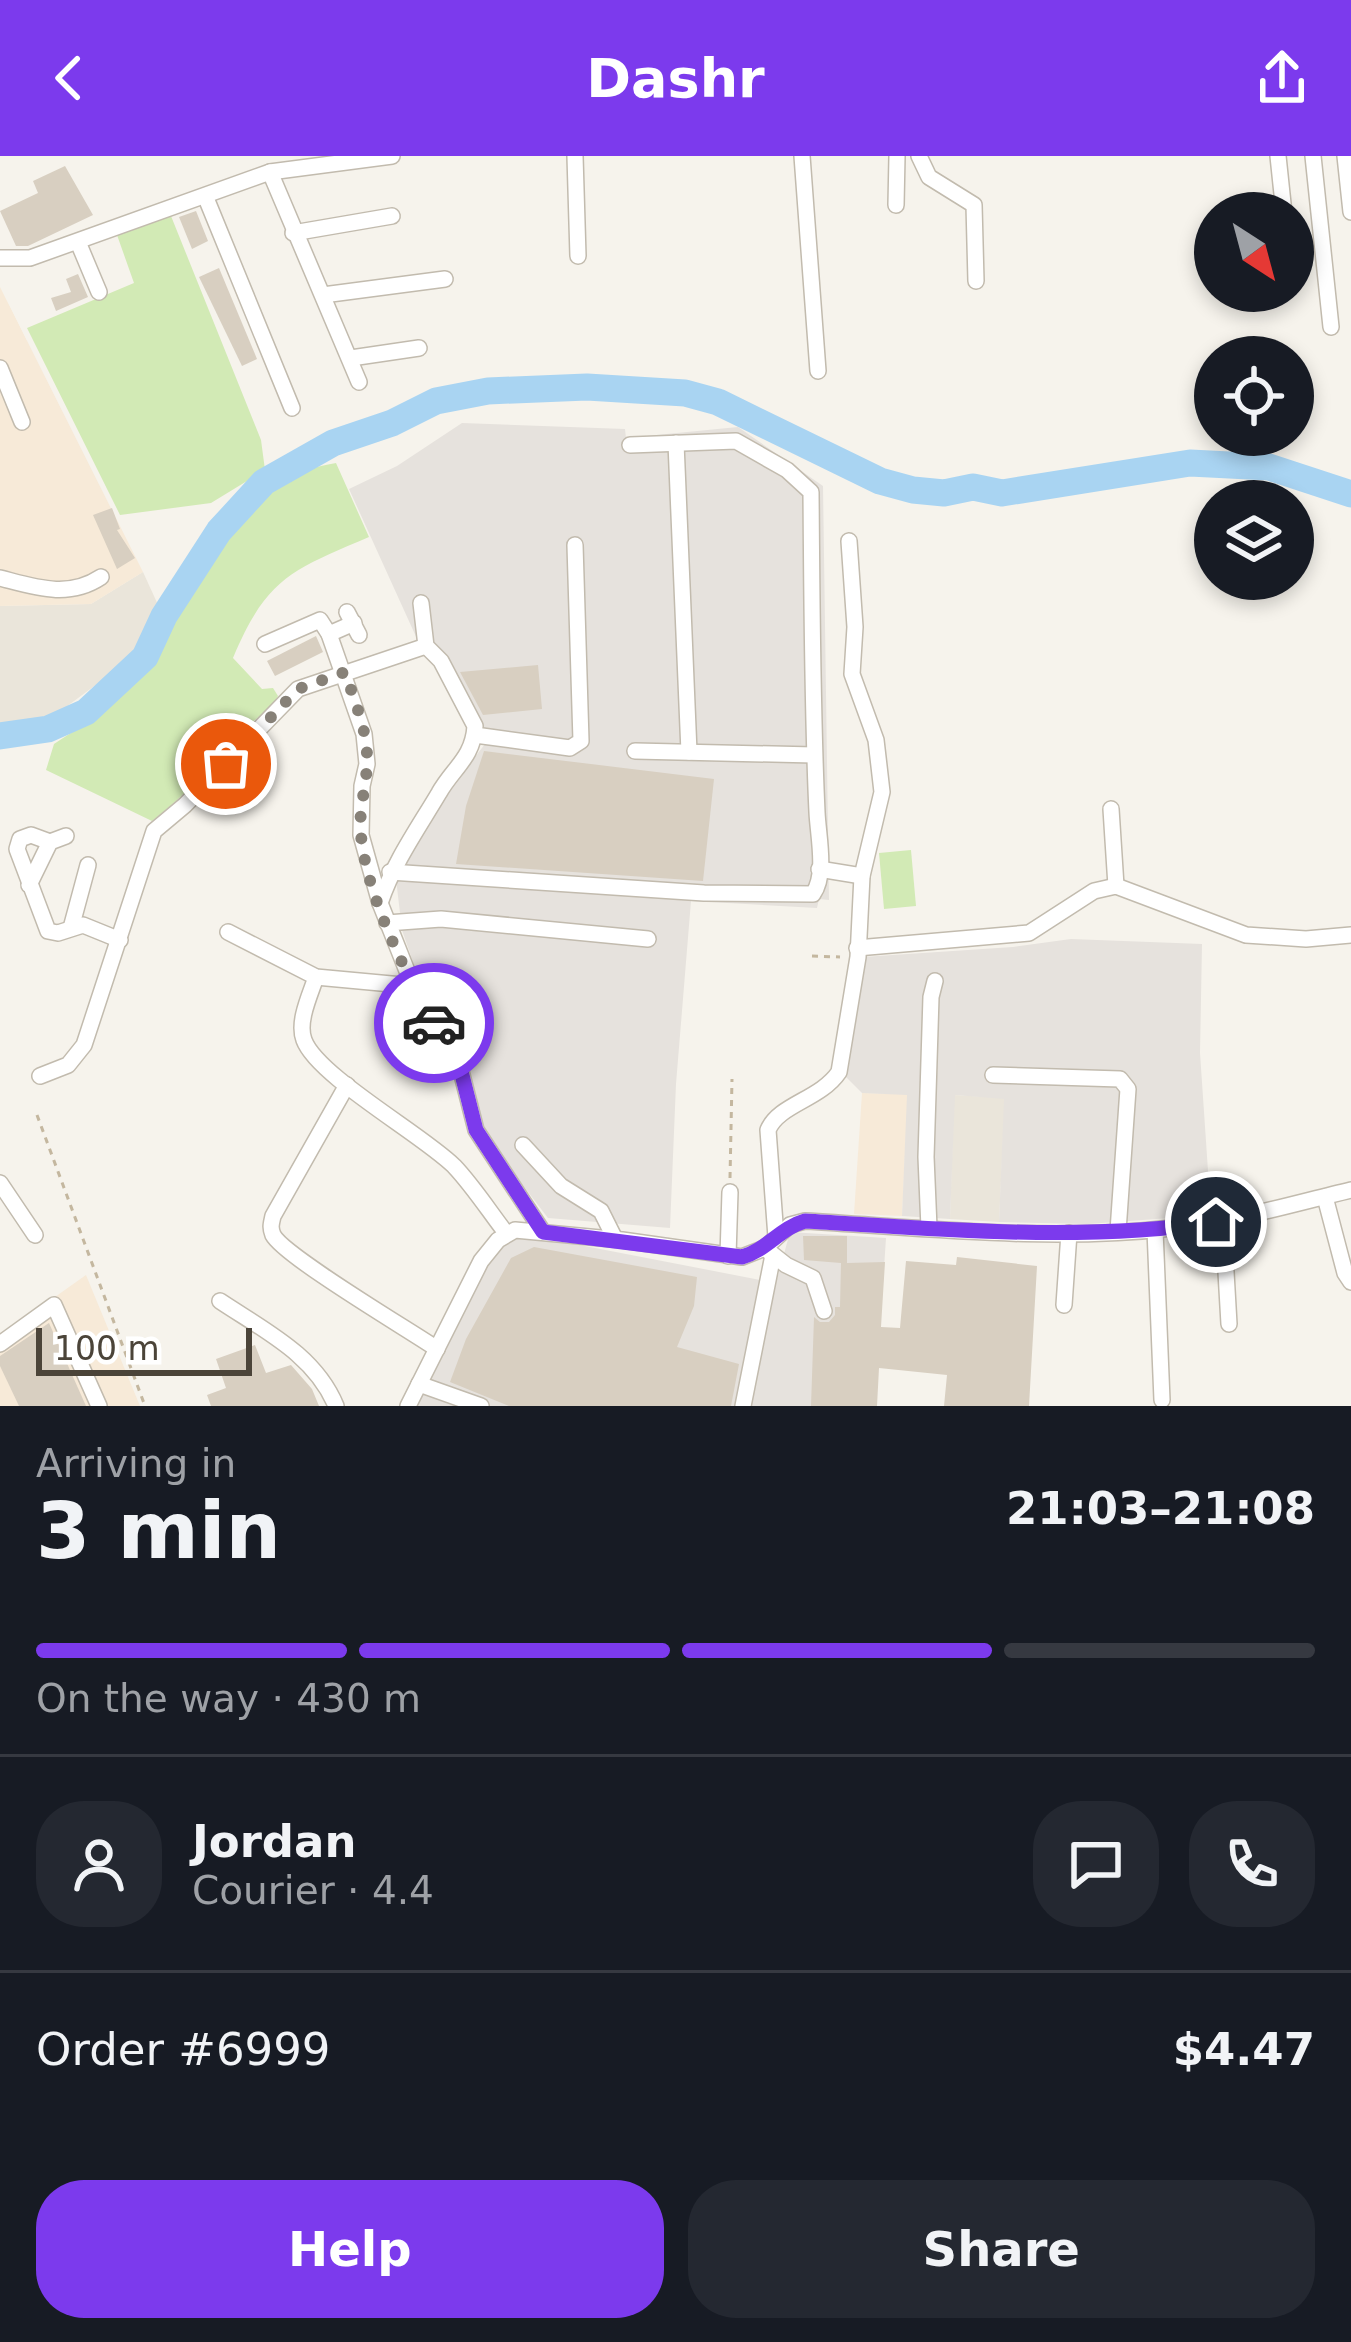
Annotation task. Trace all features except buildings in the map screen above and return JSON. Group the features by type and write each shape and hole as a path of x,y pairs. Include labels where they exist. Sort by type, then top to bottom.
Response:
{"street":[{"path":"0,258 24,260 270,172 392,156"},
{"path":"574,156 578,256"},
{"path":"802,156 818,371"},
{"path":"896,205 897,156"},
{"path":"919,156 929,177 974,205 976,281"},
{"path":"1278,156 1282,192"},
{"path":"1312,156 1331,327"},
{"path":"1345,156 1351,212"},
{"path":"270,172 359,382"},
{"path":"206,198 292,408"},
{"path":"293,233 392,217"},
{"path":"78,242 99,292"},
{"path":"322,295 445,279"},
{"path":"351,358 419,348"},
{"path":"0,368 22,422"},
{"path":"390,872 704,892 813,894 818,886 812,492 787,470 736,441 630,445"},
{"path":"676,443 689,752"},
{"path":"743,1406 772,1247 768,1130 775,1117 829,1086 838,1072 858,952 862,876 882,791 875,740 852,674 855,627 849,541"},
{"path":"475,735 570,748 580,741 575,545"},
{"path":"0,578 69,591 101,577"},
{"path":"380,903 390,872 438,794 467,760 475,735 475,726 441,661 426,646 421,603"},
{"path":"265,644 320,620 329,634 364,734 368,764 362,786 361,835 380,903 413,986 460,1067 476,1130 543,1232"},
{"path":"329,634 353,623"},
{"path":"40,1076 68,1066 84,1045 154,831 298,689 426,646"},
{"path":"635,751 814,755"},
{"path":"1111,809 1116,886"},
{"path":"29,885 58,839 31,835 20,839 19,861 48,931 58,933 83,925 120,940"},
{"path":"71,928 88,865"},
{"path":"819,869 862,876"},
{"path":"858,952 1029,933 1094,892 1116,886 1246,935 1306,939 1351,935"},
{"path":"388,923 441,919 648,940"},
{"path":"228,932 316,977 413,986"},
{"path":"316,977 302,1023 303,1039 347,1085 456,1168 506,1233"},
{"path":"928,1228 926,1157 935,981"},
{"path":"993,1075 1120,1079 1128,1089 1118,1231"},
{"path":"347,1085 296,1172 271,1229 275,1239 298,1258 437,1348"},
{"path":"523,1145 561,1186 601,1211 616,1239"},
{"path":"0,1183 35,1235"},
{"path":"408,1406 481,1261 506,1233 616,1239 742,1257 772,1247 790,1225 805,1221 1069,1233 1155,1230 1223,1220 1351,1190"},
{"path":"728,1256 730,1192"},
{"path":"1325,1196 1351,1282"},
{"path":"1223,1220 1229,1324"},
{"path":"1155,1230 1162,1400"},
{"path":"1064,1305 1069,1233"},
{"path":"772,1247 813,1278 824,1311"},
{"path":"220,1301 301,1355 327,1384 336,1406"},
{"path":"0,1343 54,1305 99,1406"},
{"path":"419,1384 481,1406"}],"path":[{"path":"812,956 858,952"},
{"path":"730,1192 732,1079"},
{"path":"37,1115 145,1406"}],"shaded area":[{"path":"0,287 143,572 91,604 0,606"},
{"path":"462,423 625,429 626,438 738,427 823,486 829,900 819,899 817,908 691,901 670,1228 548,1218 485,1136 462,1052 422,988 402,930 396,879 451,788 485,744 432,639 418,641 349,489 397,466"},
{"path":"143,572 159,607 128,661 43,724 0,727 0,606 91,604"},
{"path":"1071,939 1202,944 1200,1053 1211,1215 1088,1224 999,1222 1004,1099 955,1095 950,1219 902,1216 907,1095 862,1093 846,1077 863,957"},
{"path":"862,1093 908,1094 902,1216 854,1214"},
{"path":"954,1095 1005,1098 999,1222 950,1219"},
{"path":"790,1232 886,1238 875,1406 416,1406 491,1255 511,1239 533,1236 776,1283"},
{"path":"86,1275 140,1406 0,1406 0,1336"}],"green space":[{"path":"171,216 261,440 265,470 211,503 120,515 27,328 134,283 117,235"},
{"path":"336,463 369,537 320,558 285,580 245,631 233,658 262,689 273,688 278,696 273,704 152,821 46,770 54,744 108,707 143,674 190,584 253,500 282,480"},
{"path":"911,850 916,906 884,909 879,853"}],"waterway":[{"path":"0,736 48,729 86,712 145,657 164,616 219,531 264,482 333,443 392,423 436,401 488,391 587,387 685,393 718,402 880,481 913,490 944,493 973,487 1002,493 1190,463 1269,467 1351,494"}],"way so far":[{"path":"226,764 298,689 345,672 368,764 362,786 361,835 366,863 413,986 434,1023"}],"route":[{"path":"434,1023 460,1067 476,1130 543,1232 742,1257 757,1253 790,1225 805,1221 1069,1233 1216,1222"}]}
